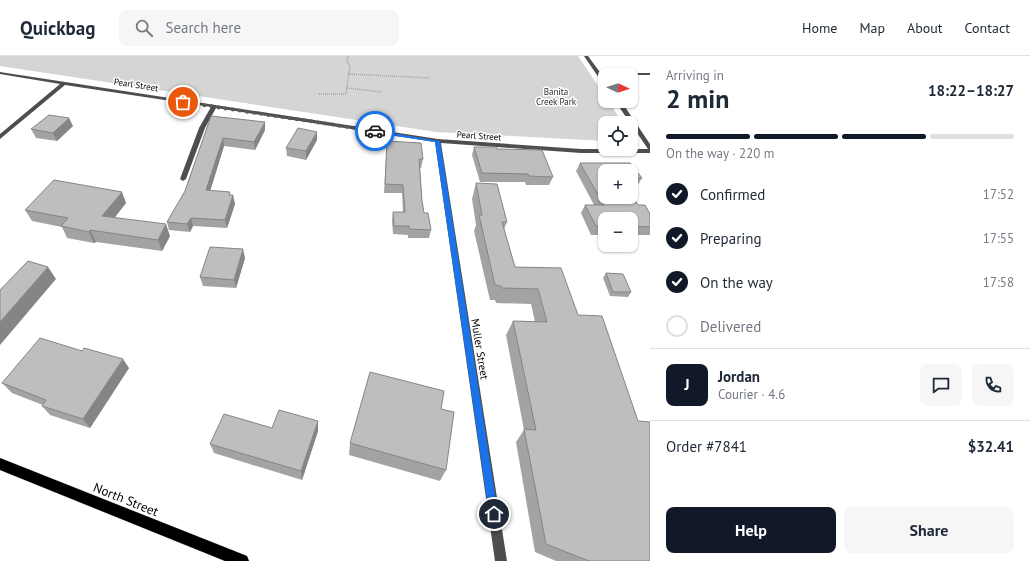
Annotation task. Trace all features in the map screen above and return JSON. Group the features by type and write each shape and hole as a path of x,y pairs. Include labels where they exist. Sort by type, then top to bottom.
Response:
{"main road":[{"name":"North Street","path":"0,464 234,560"}],"street":[{"path":"586,56 598,73"},
{"name":"Pearl Street","path":"0,73 438,141 581,151 650,149"},
{"path":"638,74 650,74"},
{"path":"0,137 64,83"},
{"path":"183,179 202,128 214,106"},
{"path":"623,108 650,149"},
{"name":"Muller Street","path":"438,141 500,561"}],"path":[{"path":"319,94 319,92 346,94 348,56"},
{"path":"348,74 430,78"},
{"path":"347,88 382,92"}],"green space":[{"name":"Banita Creek Park","path":"0,56 578,56 598,86 598,108 613,108 618,116 598,116 598,141 436,132 0,66"}],"building":[{"path":"49,115 69,118 53,133 31,129"},
{"path":"211,116 265,122 254,142 223,138 206,190 230,192 229,195 233,195 225,220 191,218 187,224 167,222 185,191"},
{"path":"298,128 317,132 306,151 286,148"},
{"path":"387,141 421,143 423,159 419,159 422,201 424,213 428,213 431,230 409,229 409,226 394,226 393,212 405,212 403,185 385,184"},
{"path":"474,147 542,150 553,177 529,176 528,174 482,173"},
{"path":"580,163 630,163 631,164 598,164 598,194"},
{"path":"54,180 122,192 102,216 166,224 158,240 90,230 89,232 61,226 68,218 25,210"},
{"path":"476,183 497,184 507,222 502,222 515,267 561,268 578,315 602,316 638,421 650,422 650,561 589,561 546,544 524,429 536,430 513,321 547,322 538,289 502,288 501,286 495,285 479,215 482,215"},
{"path":"585,205 645,205 650,214 650,227 638,226 638,212 598,212 598,226 596,226"},
{"path":"210,247 243,249 234,280 200,277"},
{"path":"28,261 48,267 0,322 0,290"},
{"path":"606,273 623,274 631,292 613,292"},
{"path":"40,338 82,351 84,348 123,359 83,419 42,406 46,400 2,383"},
{"path":"370,372 444,391 441,409 454,412 446,470 350,443"},
{"path":"279,410 318,421 301,471 210,444 224,414 272,428"}],"way so far":[{"path":"183,102 375,131"}],"route":[{"path":"375,131 438,141 494,514"}]}
